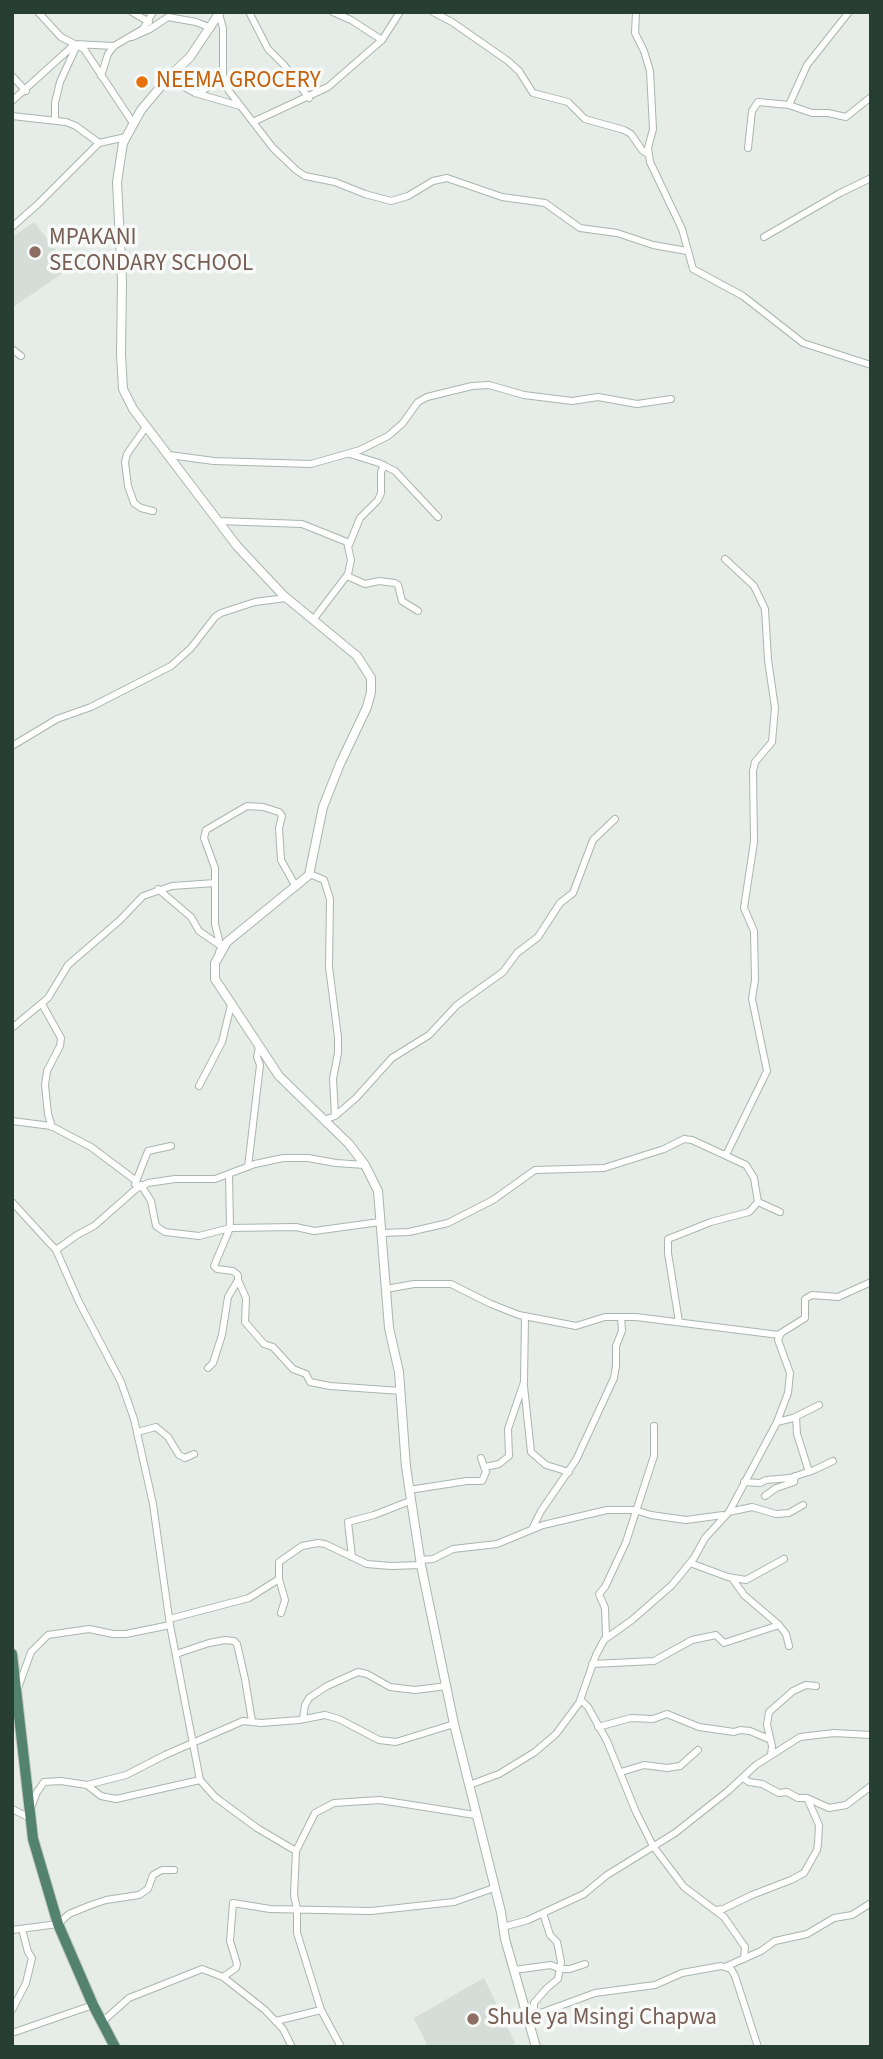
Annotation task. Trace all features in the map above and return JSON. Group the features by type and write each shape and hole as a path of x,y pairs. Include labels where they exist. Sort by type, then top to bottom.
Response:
{"highway":[{"path":"12,1654 15,1696 36,1850 58,1924 93,2005 115,2047"}],"street":[{"path":"37,12 61,37 84,49 133,124"},
{"path":"132,12 149,22"},
{"path":"132,37 149,22 153,12"},
{"path":"249,12 268,49 309,98"},
{"path":"333,12 382,40"},
{"path":"255,121 328,87 382,40 400,12"},
{"path":"433,12 508,61 519,71 533,93 568,102 585,119 624,130 631,134 648,154"},
{"path":"636,12 635,33 650,71 653,129 648,154 682,229 693,269 743,296 799,340 871,365"},
{"path":"789,105 807,65 849,12"},
{"path":"220,13 223,28 223,75 229,91 255,121 273,148 300,173 396,201 433,181 447,178 502,197 545,203 580,228 617,233 653,245 687,251"},
{"path":"219,948 310,874 323,807 371,692 371,678 356,656 286,598 237,545 146,427 128,401 122,379 122,281 117,182 125,137 168,78 190,57 220,13"},
{"path":"101,76 108,54 114,46 168,17 211,28"},
{"path":"55,120 55,103 60,82 76,44"},
{"path":"12,102 76,44 114,46"},
{"path":"199,94 223,75"},
{"path":"12,76 26,90"},
{"path":"168,78 199,94 244,108"},
{"path":"748,148 755,105 762,101 789,105 812,113 846,117 871,97"},
{"path":"12,116 55,120 76,126 99,143"},
{"path":"12,227 99,143 125,137"},
{"path":"764,237 871,178"},
{"path":"12,349 21,356"},
{"path":"169,455 214,461 302,465 348,454 388,436 402,424 418,402 427,397 472,386 489,385 520,394 566,401 598,397 636,404 671,399"},
{"path":"146,427 127,454 125,462 128,486 134,503 153,511"},
{"path":"348,454 395,471 438,517"},
{"path":"313,620 347,576 351,567 349,545 360,518 378,500 384,465"},
{"path":"218,520 302,524 349,545"},
{"path":"725,559 754,586 765,609 768,660 775,708 772,741 755,762 753,771 754,842 744,908 754,931 755,980 752,999 767,1071 726,1155"},
{"path":"347,576 365,584 379,581 395,583 402,601 418,611"},
{"path":"12,746 57,719 91,707 171,666 189,650 221,613 255,602 286,598"},
{"path":"296,887 281,860 279,836 282,815 255,806 242,808 204,833 215,868 215,924 219,948 215,979 279,1076 349,1144 365,1165 378,1191 389,1328 399,1373 410,1501 420,1562 475,1815 536,2047"},
{"path":"324,1119 335,1115 356,1098 392,1058 429,1035 457,1005 503,972 517,953 538,937 560,903 573,894 593,840 615,819"},
{"path":"310,874 324,880 330,899 330,975 338,1037 338,1053 332,1079 335,1115"},
{"path":"12,1028 48,998 68,965 143,896 172,886 215,883"},
{"path":"158,890 191,917 197,930 219,948"},
{"path":"42,1004 61,1038 60,1046 47,1071 45,1085 52,1127"},
{"path":"199,1086 222,1042 231,1004"},
{"path":"247,1167 260,1065 257,1057 259,1047"},
{"path":"12,1121 42,1123 91,1147 138,1183 151,1201 156,1226 161,1231 199,1236 230,1228 296,1227 314,1231 380,1222"},
{"path":"381,1233 409,1233 448,1223 493,1200 534,1170 585,1171 604,1168 664,1149 684,1139 692,1140 746,1165 751,1171 758,1202"},
{"path":"56,1250 94,1226 133,1192 148,1151 171,1146"},
{"path":"138,1183 167,1179 208,1180 271,1160 296,1158 365,1165"},
{"path":"229,1175 230,1228 214,1266 238,1275 246,1298 245,1322 293,1368 306,1374 310,1382 401,1391"},
{"path":"12,1202 56,1250 79,1302 121,1382 137,1432 153,1504 169,1622 200,1780 215,1797 257,1828 296,1851"},
{"path":"758,1202 780,1212"},
{"path":"679,1322 668,1239 710,1222 749,1212 758,1202"},
{"path":"208,1368 213,1363 222,1335 228,1297 238,1280"},
{"path":"386,1289 414,1284 446,1283 525,1316 576,1326 598,1318 621,1317 779,1335 804,1320 804,1303 807,1296 838,1297 871,1282"},
{"path":"525,1316 524,1385 531,1452 546,1465 569,1472"},
{"path":"533,1529 544,1507 576,1460 614,1378 617,1366 616,1349 622,1331 621,1317"},
{"path":"606,1637 632,1620 672,1585 705,1538 727,1513 777,1422 788,1393 790,1380 779,1345 779,1335"},
{"path":"485,1467 501,1463 509,1456 508,1429 524,1385"},
{"path":"777,1422 796,1417 819,1405"},
{"path":"796,1417 797,1434 809,1472"},
{"path":"469,1785 499,1774 535,1752 556,1734 581,1700 592,1664 606,1637 605,1608 599,1594 623,1549 654,1456 654,1426"},
{"path":"137,1432 156,1427 168,1437 179,1455 185,1458 194,1454"},
{"path":"409,1490 482,1481 485,1467 481,1458"},
{"path":"744,1482 763,1482 795,1476 832,1461"},
{"path":"756,1508 765,1496 776,1488 795,1481 795,1476"},
{"path":"763,1482 765,1496"},
{"path":"352,1557 348,1521 374,1516 410,1501"},
{"path":"281,1613 285,1600 278,1562 302,1546 325,1544 372,1564 420,1562 453,1549 497,1544 533,1529 607,1510 635,1510 686,1520 727,1513 744,1507 783,1514 803,1505"},
{"path":"690,1563 732,1578 750,1580 784,1559"},
{"path":"732,1578 744,1595 779,1625 786,1634 789,1646"},
{"path":"15,1696 31,1652 48,1635 89,1629 127,1634 249,1598 279,1579"},
{"path":"592,1664 654,1661 692,1640 716,1635 724,1643 779,1625"},
{"path":"176,1654 217,1641 234,1641 246,1679 252,1721"},
{"path":"303,1719 309,1698 358,1672 367,1674 390,1688 415,1690 447,1686"},
{"path":"771,1755 773,1749 769,1739 767,1716 777,1703 803,1686 816,1686"},
{"path":"581,1700 588,1707 621,1772 639,1819 653,1846 684,1887 715,1910 744,1944 744,1958"},
{"path":"12,1712 21,1730"},
{"path":"598,1727 631,1718 653,1719 667,1714 699,1727 734,1732 750,1731 769,1739"},
{"path":"12,1809 30,1818 37,1792 44,1782 87,1784 126,1775 243,1721 261,1723 333,1716 369,1736 388,1742 396,1742 454,1724"},
{"path":"503,1927 543,1913 584,1894 607,1875 675,1833 771,1755 805,1735 871,1735"},
{"path":"621,1772 644,1765 658,1768 680,1766 698,1750"},
{"path":"743,1778 779,1793 787,1792 834,1808 846,1805 871,1786"},
{"path":"87,1784 108,1799 200,1780"},
{"path":"715,1910 723,1909 804,1873 818,1844 818,1825 807,1798"},
{"path":"341,2047 321,2010 299,1941 298,1909 293,1895 296,1851 315,1813 334,1803 380,1800 475,1815"},
{"path":"12,1930 58,1924 69,1914 91,1905 145,1892 153,1875 162,1870 174,1870"},
{"path":"223,1977 236,1968 237,1964 230,1941 233,1903 258,1908 371,1911 454,1902 494,1888"},
{"path":"530,2018 595,1993 655,1985 682,1973 725,1966 775,1941 807,1934 834,1918 852,1915 871,1903"},
{"path":"530,2018 536,2000 558,1979 560,1969 561,1955 557,1942 550,1935 543,1913"},
{"path":"12,2010 26,1983 32,1958 22,1929"},
{"path":"514,1970 551,1965 560,1969 586,1964"},
{"path":"725,1966 733,1972 742,1993 752,2023 754,2042 758,2047"},
{"path":"102,2022 129,1998 196,1970 209,1971 223,1977 265,2010 276,2021 292,2047"},
{"path":"12,2032 93,2005"},
{"path":"276,2021 321,2010"}],"shaded area":[{"name":"MPAKANI SECONDARY SCHOOL","path":"34,222 70,268 12,308 12,237"},
{"path":"484,1978 515,2043 509,2047 428,2047 414,2018"}],"place":[{"name":"NEEMA GROCERY","path":"142,82"},
{"name":"MPAKANI SECONDARY SCHOOL","path":"35,252"},
{"name":"Shule ya Msingi Chapwa","path":"473,2019"}]}
